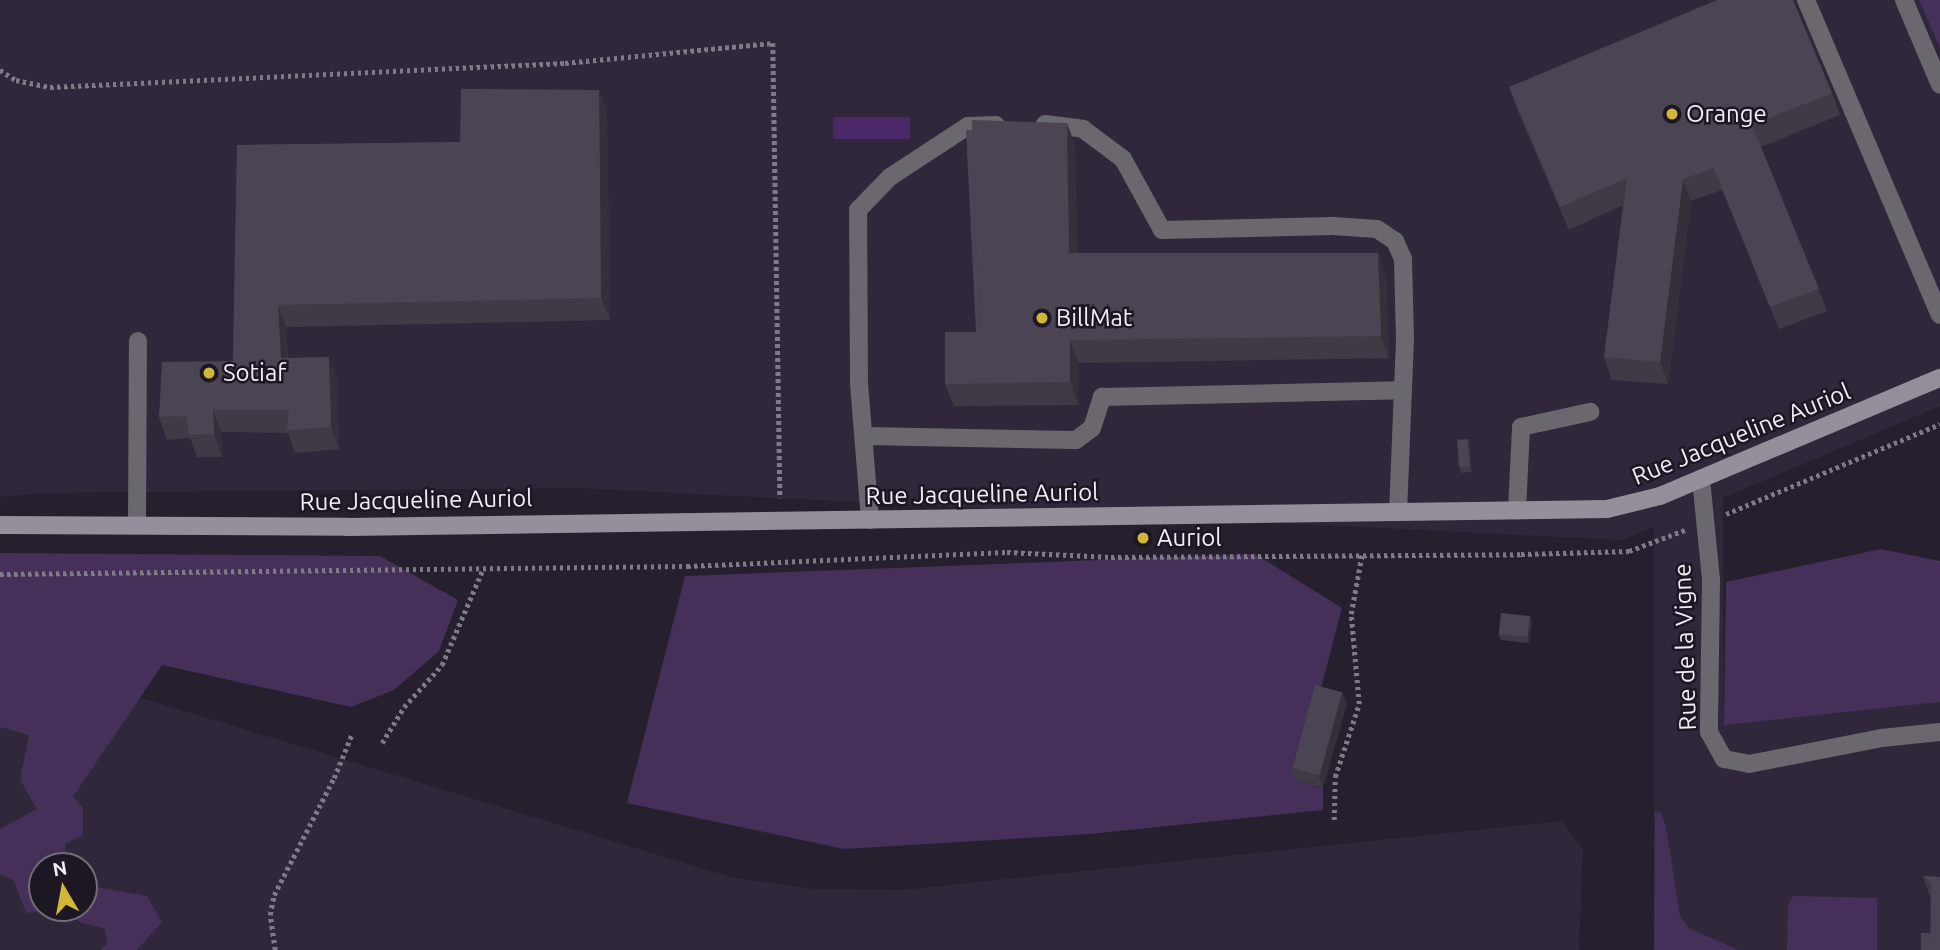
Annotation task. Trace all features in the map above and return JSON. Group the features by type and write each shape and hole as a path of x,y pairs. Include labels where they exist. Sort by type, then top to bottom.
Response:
{"street":[{"path":"1806,0 1940,315"},
{"path":"1904,0 1940,85"},
{"path":"870,520 866,436 859,382 858,210 890,177 968,126 1034,123 1083,129 1123,159 1162,230 1377,229 1395,241 1403,258 1405,339 1398,512"},
{"path":"137,525 138,341"},
{"name":"Rue Jacqueline Auriol","path":"0,525 870,520 1606,509 1660,496 1940,378"},
{"path":"866,436 1076,440 1092,428 1102,397 1401,390"},
{"path":"1517,510 1521,427 1590,412"},
{"name":"Rue de la Vigne","path":"1701,479 1711,580 1709,732 1724,759 1749,764 1882,738 1940,732"}],"path":[{"path":"0,69 16,80 50,87 565,63 774,43 780,520"},
{"path":"0,574 687,566 970,553 1111,557 1629,551 1940,424"},
{"path":"1334,820 1335,776 1359,704 1351,624 1362,554"},
{"path":"382,743 404,707 442,665 483,569"},
{"path":"275,950 270,915 274,895 334,778 352,734"}],"shaded area":[{"path":"0,0 1940,0 1940,406 1723,498 1724,724 1940,702 1940,950 1654,950 1654,527 1622,540 575,488 44,493 0,497"},
{"path":"1919,0 1940,0 1940,48"},
{"path":"833,117 910,117 910,139 833,139"},
{"path":"1881,549 1940,561 1940,702 1724,725 1726,582"},
{"path":"0,553 380,556 458,600 439,651 394,690 351,707 162,665 73,797 83,808 83,835 65,844 65,852 28,852 28,913 14,881 0,874 0,829 37,809 20,780 29,735 0,727"},
{"path":"1255,554 1342,608 1297,780 1323,788 1323,810 1090,834 844,849 627,803 685,576"},
{"path":"0,655 734,878 815,889 902,890 1562,821 1583,850 1579,950 0,950"},
{"path":"1655,811 1661,813 1666,827 1680,916 1690,929 1738,950 1654,950"},
{"path":"98,887 147,896 162,922 137,950 100,950 107,944 105,929 79,922 98,922"},
{"path":"1793,896 1877,898 1877,950 1787,950 1788,906"}],"building":[{"path":"1717,0 1793,0 1832,93 1752,125 1819,289 1770,307 1714,168 1683,179 1660,362 1604,357 1627,178 1560,207 1509,87"},
{"path":"461,89 599,90 601,298 278,305 281,358 329,357 331,427 287,430 289,410 213,410 214,434 189,435 186,416 159,417 162,362 233,361 237,145 460,142"},
{"path":"972,120 1067,123 1069,253 1378,253 1381,336 1070,340 1070,382 945,384 945,332 981,332"},
{"path":"966,130 973,130 981,332 976,332"},
{"path":"1468,439 1470,466 1459,467 1457,440"},
{"path":"1501,613 1530,616 1528,637 1499,634"},
{"path":"1315,685 1342,692 1320,775 1293,768"},
{"path":"1923,876 1940,877 1940,950 1930,950 1931,883"},
{"path":"1921,933 1930,933 1930,950 1921,950"}],"place":[{"name":"Orange","path":"1672,114"},
{"name":"BillMat","path":"1042,318"},
{"name":"Sotiaf","path":"209,373"},
{"name":"Auriol","path":"1143,538"}]}
